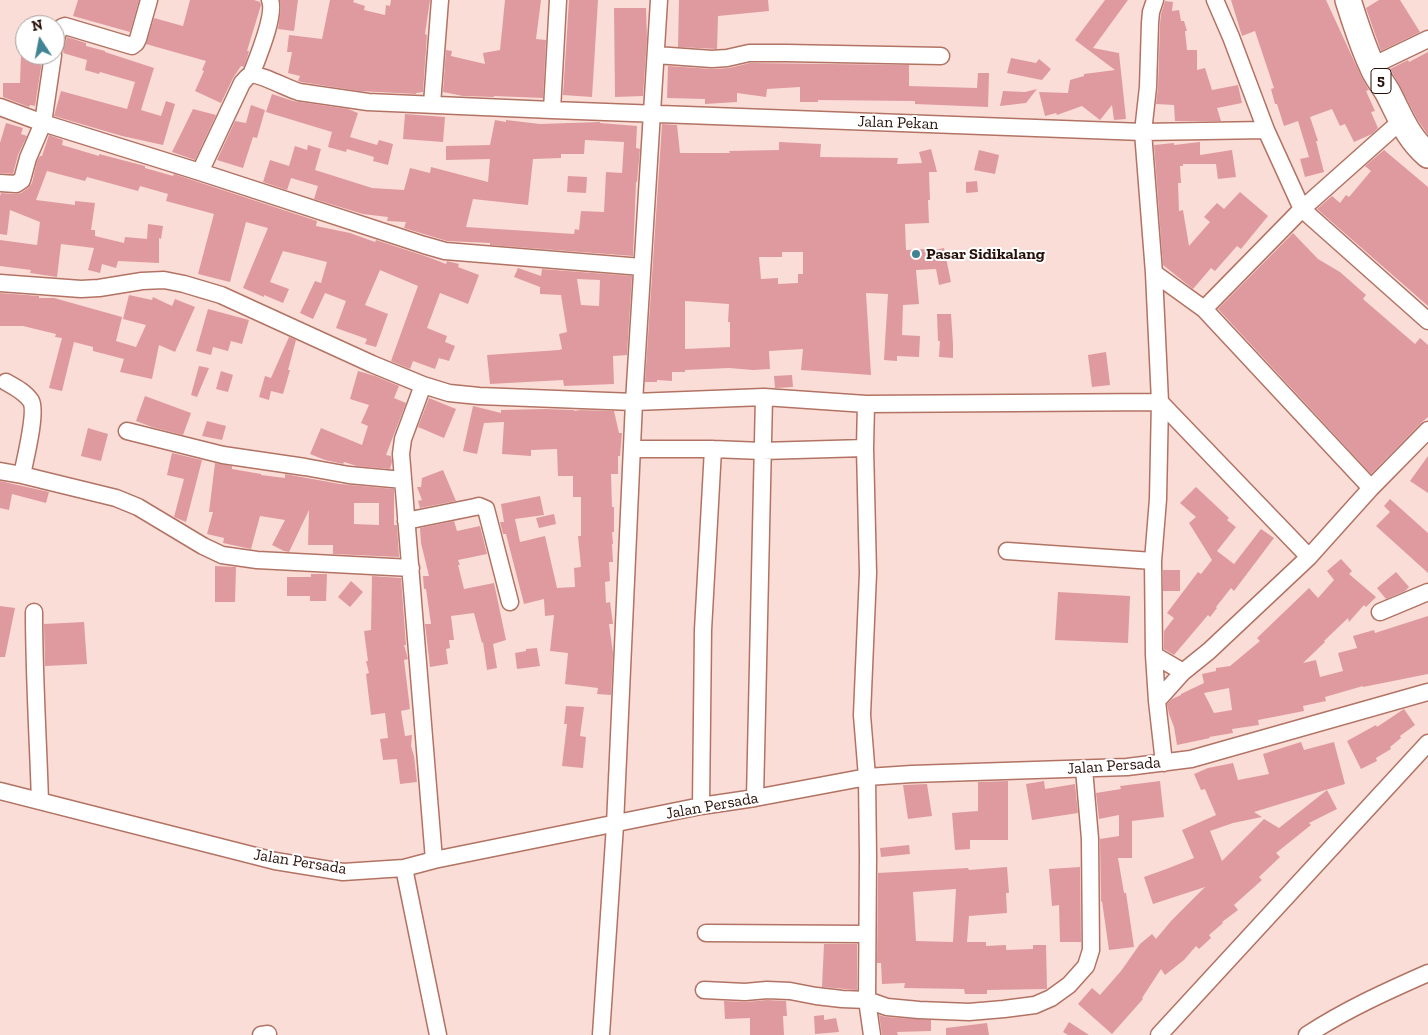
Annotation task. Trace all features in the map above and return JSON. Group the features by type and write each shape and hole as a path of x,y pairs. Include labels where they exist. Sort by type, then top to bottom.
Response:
{"highway":[{"name":"5","path":"1348,0 1358,30 1374,66 1402,121 1414,140 1428,154"},
{"name":"5","path":"1354,0 1374,66 1386,80 1415,137 1428,150"}],"street":[{"path":"65,26 132,46 138,39 149,0"},
{"path":"200,172 242,83 251,75 266,36 272,8 270,0"},
{"path":"432,104 440,0"},
{"path":"552,110 558,0"},
{"path":"601,1035 615,825 634,402 659,0"},
{"path":"1155,0 1151,12 1148,86 1143,132 1154,272 1160,402 1158,500 1153,561 1154,655 1164,763"},
{"path":"1215,0 1266,130 1302,209 1428,321"},
{"path":"1374,66 1428,39"},
{"path":"656,55 712,59 749,53 940,56"},
{"path":"0,184 16,184 22,180 28,158 43,123 52,65"},
{"name":"Jalan Pekan","path":"251,75 258,75 289,89 311,95 368,102 1143,132 1266,130"},
{"path":"0,107 43,123 444,251 642,267"},
{"path":"1204,309 1302,209 1402,121"},
{"path":"1154,272 1204,309 1371,488"},
{"path":"0,283 81,289 142,281 164,280 184,284 221,295 372,364 423,385 449,393 478,396 634,402 764,397 866,404 1160,402 1309,557"},
{"path":"6,382 21,391 28,398 32,406 30,436 22,474"},
{"path":"423,385 402,448 406,521 434,860"},
{"path":"755,798 764,397"},
{"path":"866,404 864,448 868,573 862,715 867,777 868,1000 872,1035"},
{"path":"1157,701 1183,672 1209,651 1309,557 1371,488 1428,430"},
{"path":"127,431 222,455 349,475 404,480"},
{"path":"632,449 714,449 762,452 864,448"},
{"path":"701,806 703,630 714,449"},
{"path":"0,471 22,474 116,498 138,507 203,546 222,555 257,560 410,568"},
{"path":"406,521 476,506 486,509 510,602"},
{"path":"1006,550 1153,561"},
{"path":"1380,612 1428,592"},
{"path":"34,612 34,673 40,801"},
{"path":"1154,655 1183,672"},
{"name":"Jalan Persada","path":"0,791 275,861 343,872 404,868 434,860 615,825 701,806 867,777 1127,767 1191,759 1428,692"},
{"path":"1160,1035 1428,743"},
{"path":"704,990 745,992 767,990 790,991 842,999 868,1000 887,1007 969,1012 1035,1005 1050,998 1069,986 1086,966 1091,950 1090,839 1084,768"},
{"path":"404,868 438,1035"},
{"path":"706,933 867,934"},
{"path":"1307,1035 1381,994 1428,973"},
{"path":"261,1035 268,1034"}],"building":[{"path":"78,0 139,0 130,32 73,16"},
{"path":"190,0 254,0 260,2 261,5 244,67 241,66 233,78 221,103 195,91 204,71 202,70 206,61 146,44 154,18 183,26"},
{"path":"280,0 298,0 294,31 278,29 281,8"},
{"path":"330,0 354,0 353,2 365,6 364,10 385,15 386,5 390,6 391,0 430,0 425,34 427,35 423,92 416,94 359,91 301,82 298,81 300,76 288,73 292,52 287,52 289,35 322,39"},
{"path":"505,0 541,0 536,39 546,40 543,98 463,96 443,92 446,50 452,51 451,56 485,64 483,53 500,50"},
{"path":"569,0 598,0 592,97 563,95"},
{"path":"679,0 768,0 769,11 718,16 717,49 678,47"},
{"path":"1105,0 1128,0 1093,48 1119,53 1126,119 1114,120 1112,105 1100,120 1082,106 1057,115 1056,113 1045,116 1039,92 1068,93 1070,80 1084,76 1084,74 1115,70 1075,40"},
{"path":"1231,0 1326,0 1369,90 1366,91 1375,111 1371,112 1378,128 1372,134 1354,142 1345,124 1340,126 1332,109 1310,117 1318,141 1316,141 1324,172 1305,177 1300,159 1309,157 1298,121 1284,126 1277,104 1275,104 1271,89 1274,88 1255,31 1242,36"},
{"path":"1379,0 1400,0 1420,32 1381,51 1366,8"},
{"path":"1165,1 1173,2 1172,11 1179,10 1181,21 1184,21 1187,31 1185,31 1187,50 1197,50 1197,70 1205,68 1212,90 1238,85 1242,103 1217,108 1221,121 1175,121 1174,105 1156,104 1160,24"},
{"path":"614,8 646,8 647,38 643,96 615,97"},
{"path":"67,37 86,43 86,46 154,68 141,110 161,116 166,101 175,104 163,145 122,136 54,116 61,91 127,109 135,82 100,72 99,74 85,70 87,60 65,54"},
{"path":"1428,52 1428,135 1417,119 1390,69"},
{"path":"1011,58 1036,63 1039,59 1051,69 1042,80 1007,73"},
{"path":"750,63 909,65 909,86 977,88 978,73 989,73 988,107 915,104 915,101 818,100 818,102 800,102 800,87 767,89 766,97 737,93 737,102 705,104 705,99 667,98 668,66 713,69 729,68"},
{"path":"21,65 41,65 35,106 30,105 29,107 3,97 3,83 20,83"},
{"path":"1037,89 1026,103 1000,106 1003,91 1025,92"},
{"path":"272,94 293,101 348,109 358,113 350,137 377,145 379,140 393,144 388,165 373,161 374,157 347,149 346,152 328,147 332,132 266,112"},
{"path":"251,105 265,110 257,138 253,137 243,168 217,160 235,121 246,123"},
{"path":"193,109 216,115 195,160 172,152"},
{"path":"405,114 445,117 443,142 403,139"},
{"path":"495,120 540,124 600,122 637,126 636,148 640,149 636,182 633,256 447,241 404,228 406,222 387,221 388,217 363,214 314,199 318,186 291,178 287,190 263,182 270,160 289,166 295,146 307,150 308,145 321,149 315,170 372,188 404,190 410,168 430,173 431,167 488,182 490,159 446,160 446,146 490,145","holes":["585,140 624,142 622,173 606,172 604,212 581,211 579,230 575,229 574,234 466,227 473,199 528,205 533,159 561,158 561,154 584,154"]},
{"path":"6,123 23,128 21,134 27,136 18,155 13,174 0,173 0,143"},
{"path":"662,124 677,125 680,153 730,153 729,151 779,150 779,142 821,144 820,157 898,158 897,164 922,163 919,152 931,149 937,172 929,172 929,223 905,224 906,250 926,249 926,252 944,248 951,282 939,285 936,269 916,270 919,304 903,305 902,335 920,336 919,357 897,356 897,361 884,360 888,294 866,293 871,375 801,370 803,349 769,351 770,369 685,370 685,372 672,372 672,381 657,380 657,382 645,382","holes":["782,252 803,252 803,274 798,274 798,283 778,284 778,278 761,279 759,257 782,257","685,301 729,304 730,347 685,349"]},
{"path":"49,135 63,140 62,145 99,156 99,154 145,166 145,168 173,176 174,174 317,221 316,226 350,233 375,242 376,240 446,264 447,261 459,264 458,267 479,275 468,304 440,293 427,328 447,336 445,342 455,346 449,361 439,358 435,369 413,361 410,369 391,361 418,286 380,270 365,305 388,314 376,347 365,344 367,339 336,328 346,301 325,293 313,319 300,313 315,281 321,283 327,262 283,251 270,282 289,289 283,303 243,288 268,228 246,222 230,282 198,274 214,214 166,201 168,194 140,186 138,191 87,177 85,181 47,171 36,200 75,205 75,201 95,203 91,230 95,230 95,236 124,243 125,237 147,239 148,224 163,226 161,239 159,238 159,263 118,261 116,268 102,264 100,273 88,270 94,248 61,244 57,277 30,273 31,270 0,266 0,240 37,245 40,222 10,210 7,235 0,234 0,196 1,193 21,193 28,188 32,183 37,161 42,156"},
{"path":"1200,142 1200,155 1232,150 1236,177 1218,179 1216,164 1183,164 1183,166 1180,166 1181,183 1178,183 1179,211 1183,210 1189,246 1210,222 1204,217 1217,203 1224,209 1240,192 1268,216 1241,249 1237,246 1215,271 1211,268 1193,289 1163,265 1154,145"},
{"path":"979,150 999,155 995,174 974,170"},
{"path":"1384,150 1428,187 1428,306 1317,209 1332,196 1340,203 1346,195 1349,197 1371,171 1365,166"},
{"path":"568,176 587,177 586,193 567,192"},
{"path":"977,181 978,192 966,193 966,182"},
{"path":"1293,233 1318,259 1340,272 1366,295 1363,299 1415,344 1420,338 1428,345 1428,417 1371,474 1218,309"},
{"path":"518,268 541,276 542,269 632,276 627,355 613,356 614,384 564,386 563,380 490,384 487,355 559,350 562,349 559,334 567,332 561,295 540,294 540,287 514,277","holes":["577,279 600,280 599,306 581,305"]},
{"path":"0,293 54,298 122,317 116,341 136,347 146,325 123,319 129,295 152,300 153,297 172,306 175,299 195,307 175,352 159,345 152,379 120,372 124,359 93,351 93,347 74,342 62,391 49,388 62,338 55,337 56,334 23,326 0,326"},
{"path":"208,309 249,320 242,344 231,341 228,351 213,347 211,355 196,351"},
{"path":"937,314 951,314 953,358 939,357 940,341 938,341"},
{"path":"289,337 296,340 283,394 271,391 269,400 259,397 265,376 271,378"},
{"path":"1106,352 1110,385 1092,387 1088,355"},
{"path":"199,366 209,368 197,397 191,395"},
{"path":"221,371 233,375 228,392 216,389"},
{"path":"358,371 399,386 394,398 406,403 386,455 391,456 390,469 357,466 344,462 343,464 310,454 321,428 362,445 368,426 361,423 369,405 350,399"},
{"path":"792,375 793,387 775,388 774,376"},
{"path":"145,396 191,413 183,435 136,421"},
{"path":"429,398 456,409 444,438 418,427"},
{"path":"473,406 501,413 501,410 545,409 614,411 619,433 622,433 620,456 618,456 618,474 611,474 612,507 614,507 614,532 612,532 613,562 609,562 610,581 605,582 606,603 610,602 613,624 609,624 613,653 611,695 597,694 598,688 565,684 568,653 550,651 554,615 545,616 544,599 524,604 506,534 503,534 500,522 504,522 501,504 540,496 544,515 515,519 520,542 545,536 557,588 575,587 574,568 581,567 578,536 581,536 581,497 573,497 573,476 558,476 557,449 531,450 531,456 502,454 504,422 484,423 477,454 463,451"},
{"path":"207,421 226,426 222,440 202,436"},
{"path":"88,428 108,434 101,461 81,456"},
{"path":"172,453 202,460 186,522 174,517 184,479 167,475"},
{"path":"1428,456 1428,493 1410,481"},
{"path":"215,463 232,466 232,469 261,475 285,478 285,474 340,484 394,489 394,525 397,525 399,557 333,554 333,545 308,545 309,510 289,552 272,545 285,520 260,516 251,549 223,543 224,538 207,534 213,512 209,512","holes":["354,503 379,503 379,525 354,524"]},
{"path":"443,470 456,501 420,508 418,501 422,500 417,487 421,487 422,478"},
{"path":"0,481 49,492 46,503 12,494 9,510 0,508"},
{"path":"1196,487 1236,527 1217,551 1234,564 1261,529 1274,538 1234,591 1231,588 1210,617 1208,615 1174,655 1164,649 1164,631 1174,618 1167,613 1198,572 1201,574 1212,560 1189,523 1196,517 1180,503"},
{"path":"1390,499 1428,533 1428,573 1376,526 1390,512 1384,506"},
{"path":"554,514 556,524 539,528 536,518"},
{"path":"454,521 457,531 480,526 487,554 458,560 460,565 458,565 464,589 494,583 506,640 493,644 497,668 487,670 483,642 474,613 451,616 454,640 449,640 450,648 446,649 448,664 430,667 425,624 431,624 423,576 429,576 421,543 420,528"},
{"path":"1341,559 1352,571 1349,574 1376,597 1366,607 1364,605 1349,622 1348,618 1303,663 1316,660 1320,677 1343,671 1338,653 1357,648 1353,636 1374,630 1375,633 1428,616 1428,674 1363,686 1325,697 1326,701 1303,706 1304,711 1258,720 1259,725 1232,729 1233,733 1177,745 1167,704 1172,699 1204,683 1202,674 1216,671 1216,668 1230,666 1260,641 1257,638 1309,588 1318,598 1334,580 1327,571","holes":["1229,688 1232,710 1214,713 1204,693"]},
{"path":"215,566 236,567 235,602 215,602"},
{"path":"1163,570 1180,570 1180,591 1163,591"},
{"path":"1396,572 1409,587 1405,591 1386,599 1377,588"},
{"path":"311,574 327,574 326,601 310,601 310,596 287,596 287,577 311,577"},
{"path":"372,576 401,578 406,645 404,645 408,659 404,660 410,709 401,711 405,736 412,735 411,746 417,782 400,784 397,759 383,760 380,739 388,738 385,713 371,715 366,674 369,673 366,661 368,661 364,631 371,630"},
{"path":"351,581 363,592 350,607 338,597"},
{"path":"1058,592 1130,596 1128,643 1055,640"},
{"path":"0,606 15,608 5,657 0,657"},
{"path":"84,622 87,664 45,666 44,624"},
{"path":"537,648 540,666 517,669 515,653"},
{"path":"566,706 584,707 580,736 586,737 583,768 562,766 567,724 564,724"},
{"path":"1404,709 1415,725 1400,736 1401,738 1390,747 1391,749 1376,758 1377,761 1361,769 1347,741 1376,725 1377,727"},
{"path":"1301,742 1304,750 1334,742 1345,784 1254,812 1262,817 1233,823 1210,831 1222,861 1264,819 1279,828 1327,790 1337,809 1309,823 1311,825 1276,853 1280,857 1259,877 1262,880 1234,905 1238,910 1209,935 1211,938 1199,949 1196,946 1184,960 1165,975 1161,969 1143,999 1112,1034 1078,1004 1092,988 1100,995 1121,971 1140,944 1152,934 1156,939 1205,887 1153,904 1144,877 1194,858 1182,830 1216,815 1205,789 1201,790 1194,774 1208,768 1233,763 1238,780 1269,774 1263,754"},
{"path":"1008,781 1008,840 970,840 970,849 955,850 952,813 978,811 978,782"},
{"path":"1044,781 1045,789 1075,784 1078,813 1032,820 1026,784"},
{"path":"1160,781 1164,817 1132,821 1132,858 1118,858 1124,893 1126,893 1134,947 1109,950 1101,902 1100,839 1119,836 1119,815 1099,819 1096,793 1121,789 1120,786"},
{"path":"927,784 932,816 908,819 903,785"},
{"path":"909,845 910,854 881,857 880,848"},
{"path":"1007,867 1009,893 1006,893 1007,913 969,916 967,942 986,942 986,946 1006,945 1006,950 1033,949 1033,945 1046,945 1047,989 987,990 987,994 965,994 964,989 904,988 905,983 882,984 881,963 877,963 878,873 968,868 969,870","holes":["956,889 953,942 916,941 913,892"]},
{"path":"1080,867 1081,942 1060,942 1059,905 1052,906 1049,869"},
{"path":"824,944 857,944 857,990 822,987"},
{"path":"724,1001 746,1002 786,1001 787,1016 783,1016 784,1035 750,1035 750,1018 725,1019"},
{"path":"824,1015 824,1020 836,1018 839,1032 815,1034 814,1016"},
{"path":"879,1015 931,1020 931,1031 897,1032 898,1035 882,1035"},
{"path":"1069,1022 1089,1035 1068,1035 1063,1032"},
{"path":"987,1023 989,1035 946,1035 946,1028"}],"place":[{"name":"Pasar Sidikalang","path":"916,254"}]}
